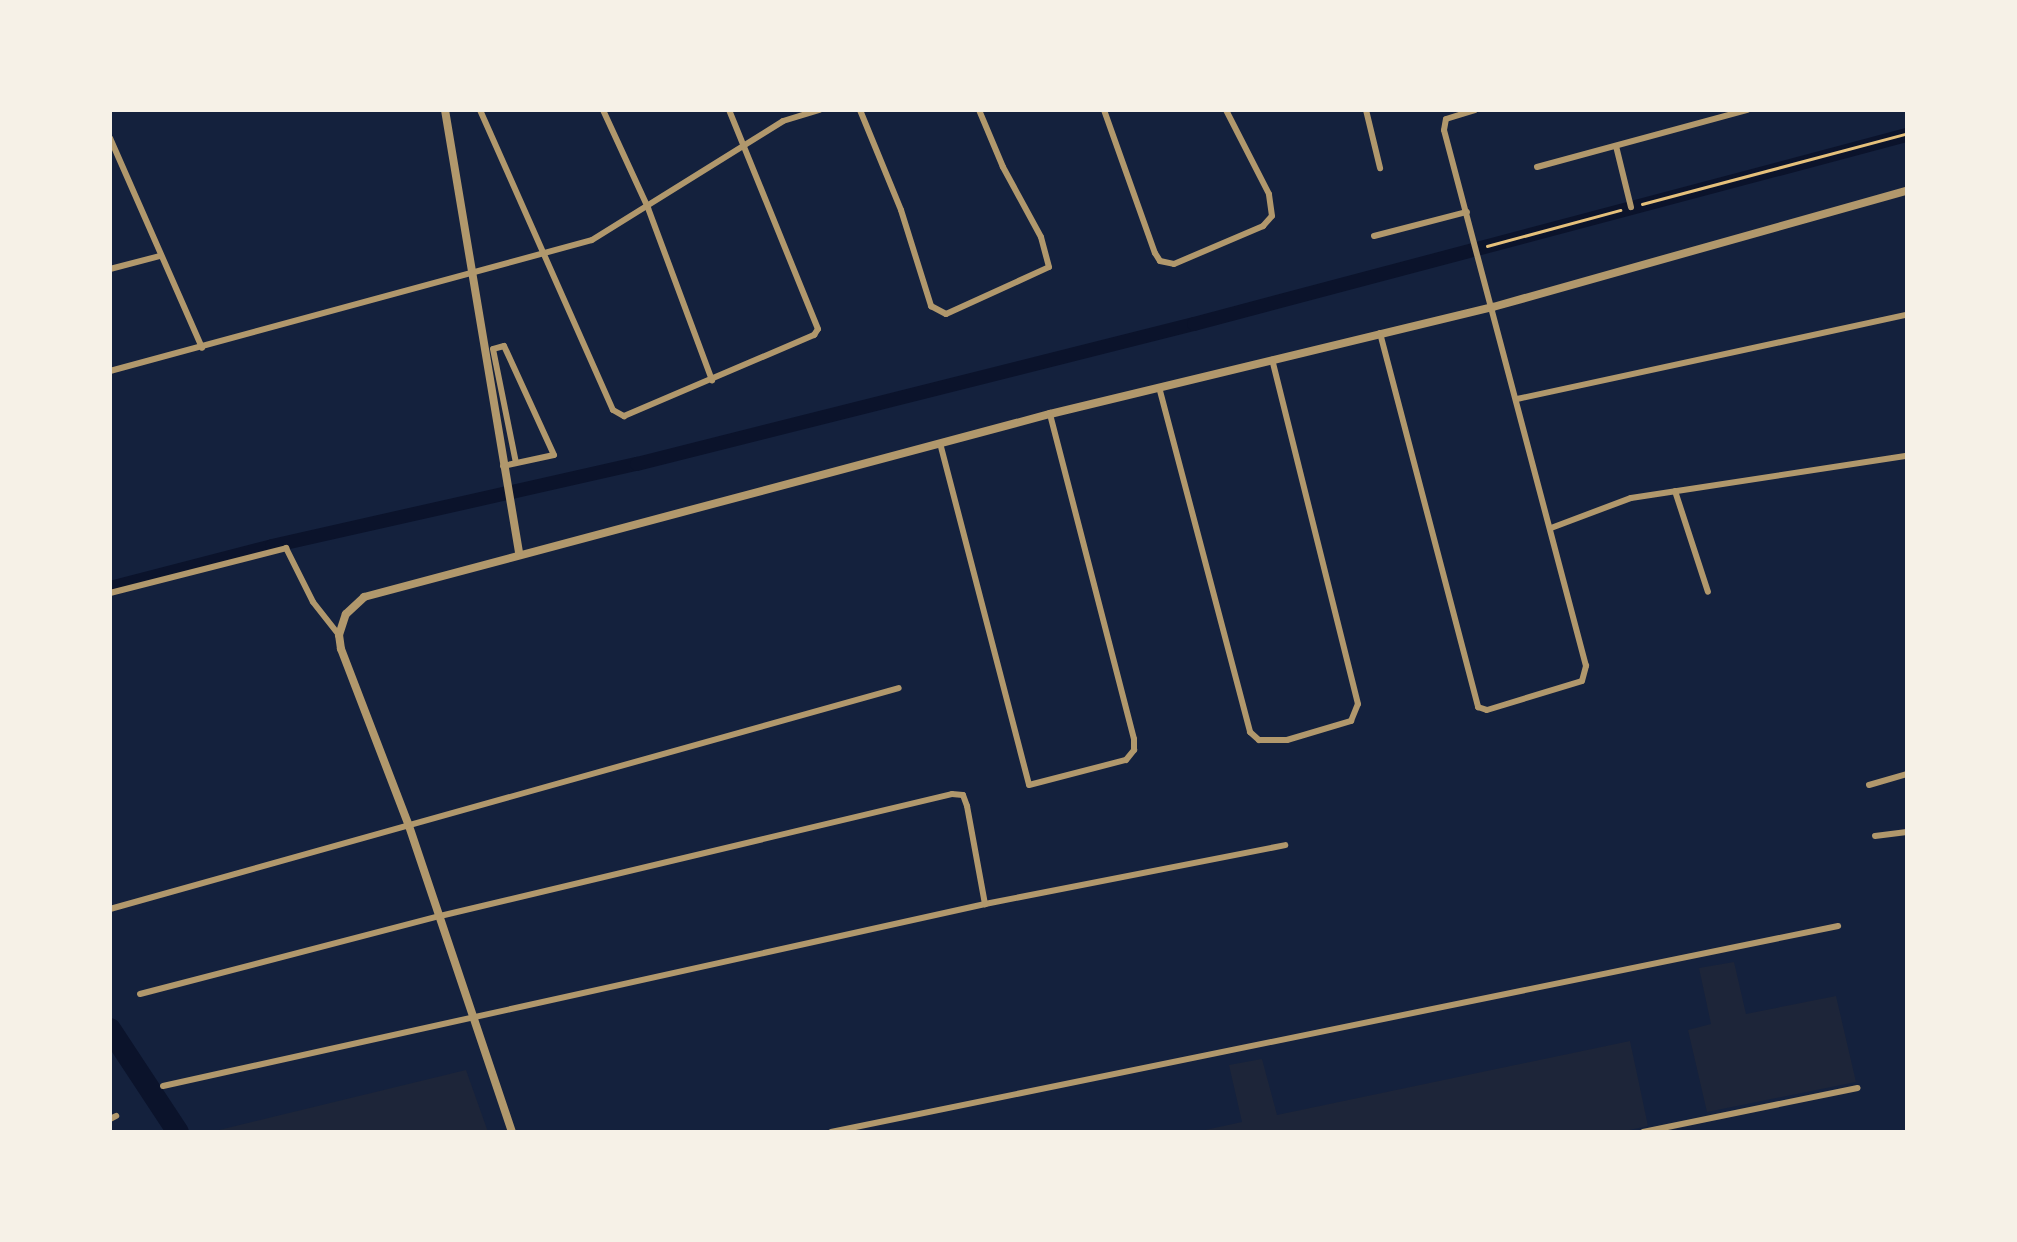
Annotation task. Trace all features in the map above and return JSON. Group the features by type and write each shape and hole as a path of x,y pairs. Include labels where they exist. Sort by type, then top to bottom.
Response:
{"street":[{"path":"445,110 519,554"},
{"path":"480,110 540,253 617,415 633,414 712,380 814,335 818,328 729,110"},
{"path":"604,110 648,208 712,380"},
{"path":"110,371 592,240 782,122 819,110"},
{"path":"860,110 902,210 931,306 946,314 1048,267 1041,237 1003,167 979,110"},
{"path":"1104,110 1155,253 1160,261 1174,264 1263,226 1272,216 1269,194 1226,110"},
{"path":"1366,110 1380,168"},
{"path":"1379,332 1476,702 1487,710 1582,681 1587,672 1444,123 1475,110"},
{"path":"1697,110 1701,123"},
{"path":"1537,167 1747,110"},
{"path":"110,138 202,348"},
{"path":"1616,146 1631,207"},
{"path":"339,635 346,614 376,590 1050,414 1493,307 1907,191"},
{"path":"1374,236 1467,212"},
{"path":"110,269 160,256"},
{"path":"1518,398 1907,315"},
{"path":"502,466 554,455 504,346 494,348 516,463"},
{"path":"1159,387 1250,732 1268,742 1310,733 1351,721 1358,704 1272,359"},
{"path":"940,443 1029,786 1126,760 1134,750 1050,414"},
{"path":"1551,528 1616,502 1675,490 1907,456"},
{"path":"1675,490 1708,592"},
{"path":"110,593 286,548 313,602 339,635 440,916 512,1132"},
{"path":"110,910 899,688"},
{"path":"1869,785 1907,774"},
{"path":"140,994 440,916 952,794 962,795 967,806 986,904"},
{"path":"1875,836 1907,832"},
{"path":"163,1086 986,904 1285,844"},
{"path":"831,1132 1838,926"},
{"path":"1643,1132 1858,1088"}],"path":[{"path":"1480,248 1906,134"}],"shaded area":[{"path":"1734,962 1746,1014 1836,996 1856,1082 1707,1112 1688,1030 1711,1024 1699,968"},
{"path":"1630,1041 1648,1126 1620,1132 1196,1132 1242,1122 1229,1065 1262,1059 1277,1115"},
{"path":"466,1070 488,1132 211,1132"}],"waterway":[{"path":"110,588 272,546 637,464 1194,324 1907,135"},
{"path":"110,1029 178,1132"}]}
